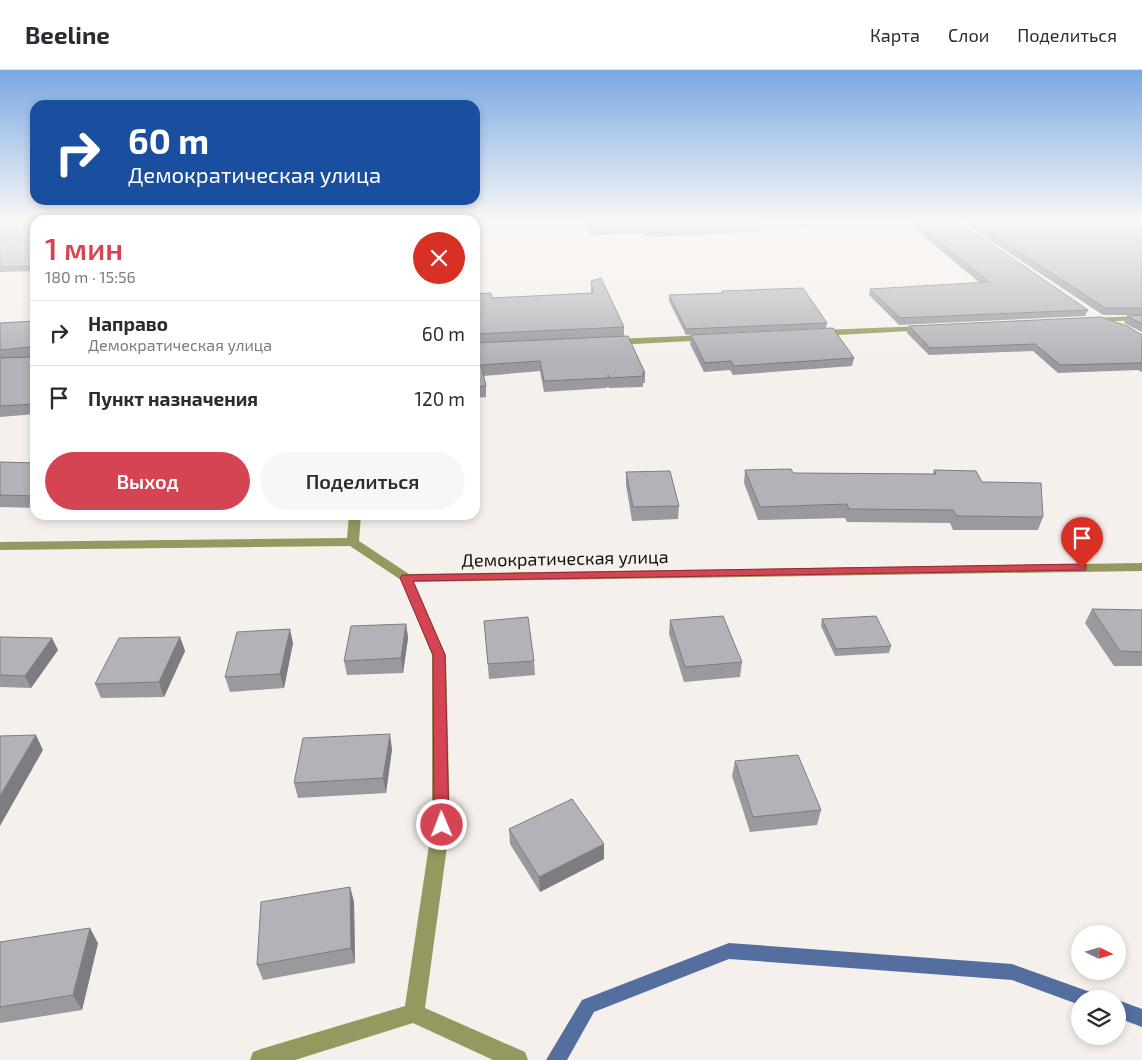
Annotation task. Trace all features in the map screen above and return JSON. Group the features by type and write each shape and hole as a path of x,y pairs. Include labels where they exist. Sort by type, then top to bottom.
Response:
{"street":[{"path":"1092,314 1100,320 1128,329"},
{"path":"1080,320 1142,318"},
{"path":"812,333 931,327"},
{"path":"604,342 713,338"},
{"path":"353,542 355,520"},
{"path":"0,546 353,542 406,578 439,655 442,825 414,1013"},
{"name":"Демократическая улица","path":"406,578 1142,567"},
{"path":"261,1060 414,1013 517,1060"}],"building":[{"path":"973,269 1028,269 1088,310 900,318 870,289 989,282"},
{"path":"1046,269 1142,269 1142,308 1105,308"},
{"path":"601,278 624,327 480,334 480,294 491,293 492,298 593,293 591,281"},
{"path":"803,288 827,323 686,329 669,295 723,293 722,291"},
{"path":"1142,315 1142,324 1127,316"},
{"path":"1101,317 1127,326 1142,335 1142,363 1060,365 1035,344 930,348 909,326"},
{"path":"30,321 30,347 0,350 0,323"},
{"path":"833,328 854,358 734,366 731,361 705,363 691,335"},
{"path":"628,336 645,373 642,373 644,376 609,378 608,375 608,378 544,381 540,361 481,365 486,386 480,387 480,343"},
{"path":"30,357 30,404 0,406 0,358"},
{"path":"0,462 30,463 30,496 0,495"},
{"path":"791,469 793,473 936,474 934,470 976,471 982,482 1041,483 1043,517 957,516 953,510 849,509 847,504 760,507 745,470"},
{"path":"670,471 679,506 633,507 626,472"},
{"path":"1092,609 1142,610 1142,652 1120,651"},
{"path":"723,616 742,662 685,667 670,620"},
{"path":"876,616 891,646 836,649 822,619"},
{"path":"528,617 534,661 488,664 484,621"},
{"path":"406,624 401,658 344,661 351,626"},
{"path":"290,629 280,674 225,677 237,632"},
{"path":"0,637 52,638 25,676 0,675"},
{"path":"180,637 159,682 95,684 119,638"},
{"path":"390,734 383,778 294,783 303,738"},
{"path":"36,735 0,796 0,736"},
{"path":"798,755 821,810 753,817 735,761"},
{"path":"572,799 604,844 539,877 509,829"},
{"path":"350,887 351,948 257,965 261,902"},
{"path":"90,928 73,995 0,1007 0,942"}],"waterway":[{"path":"556,1060 588,1006 729,951 1012,972 1071,993"},
{"path":"1126,1012 1142,1018"}],"route":[{"path":"442,825 439,655 406,578 1082,568"}]}
